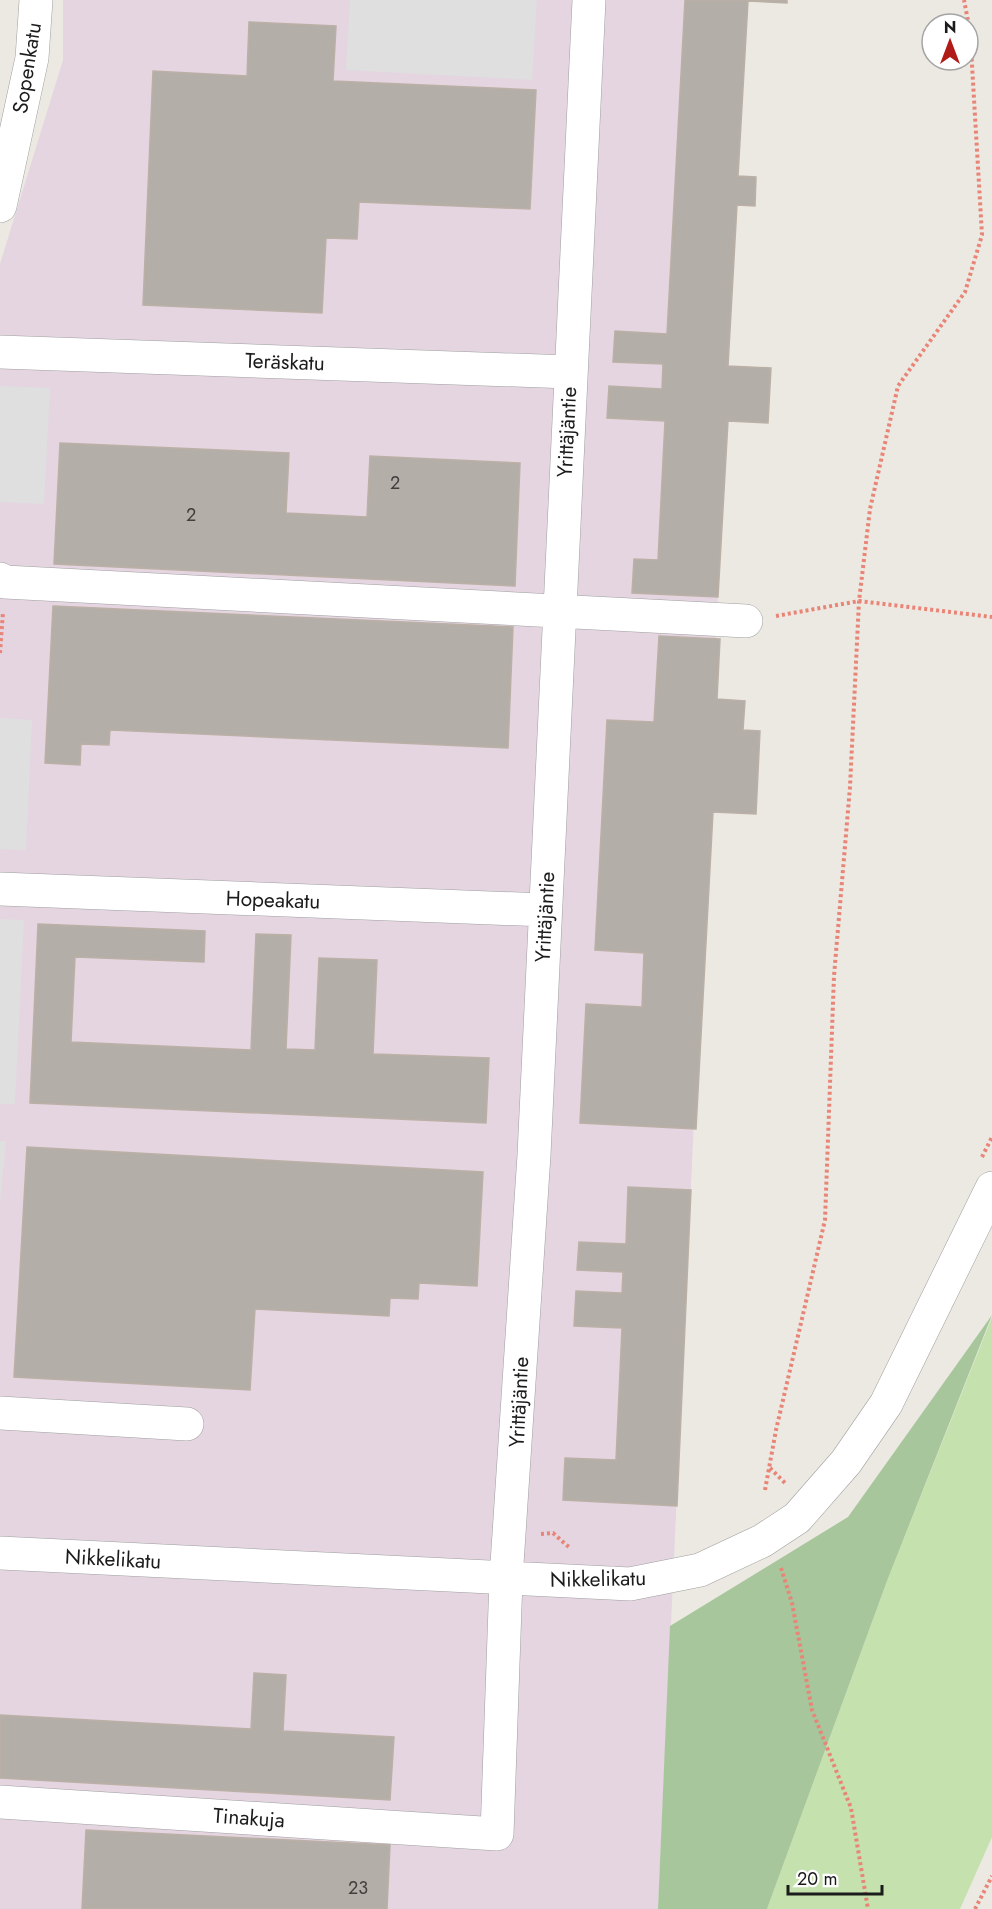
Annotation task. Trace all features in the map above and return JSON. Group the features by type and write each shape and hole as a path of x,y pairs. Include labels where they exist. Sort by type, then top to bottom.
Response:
{"street":[{"name":"Sopenkatu","path":"0,206 32,58 36,0"},
{"name":"Yrittäjäntie","path":"497,1834 506,1579 511,1535 534,1155 589,0"},
{"name":"Teräskatu","path":"0,352 570,372"},
{"path":"2,580 746,621"},
{"name":"Hopeakatu","path":"0,889 545,910"},
{"name":"Nikkelikatu","path":"0,1553 630,1584 700,1570 762,1541 797,1518 846,1462 886,1404 987,1173"},
{"path":"0,1413 187,1424"},
{"name":"Tinakuja","path":"0,1802 497,1834"}],"path":[{"path":"765,1490 825,1220 834,976 850,787 859,601 870,509 898,386 964,292 982,235 970,31 964,0"},
{"path":"0,653 2,580"},
{"path":"746,621 859,601 992,616"},
{"path":"987,1173 992,1137"},
{"path":"769,1467 787,1485"},
{"path":"779,1494 794,1476"},
{"path":"511,1535 553,1533 579,1555"},
{"path":"781,1560 782,1577 792,1604 812,1710 851,1808 867,1909"},
{"path":"975,1909 992,1876"}],"shaded area":[{"path":"63,0 745,0 658,1909 0,1909 0,264 63,60"},
{"path":"350,0 537,0 532,80 346,70"},
{"path":"0,386 50,388 44,504 0,502"},
{"path":"0,718 32,720 26,850 0,849"},
{"path":"0,919 24,920 15,1104 0,1104"},
{"path":"0,1141 6,1141 0,1203"}],"green space":[{"path":"992,1315 887,1581 767,1909 658,1909 670,1626 848,1517"},
{"path":"992,1317 992,1837 960,1909 767,1909 887,1581"}],"building":[{"path":"685,0 787,0 787,3 748,1 738,176 756,177 755,206 737,205 728,366 771,368 768,423 728,421 718,597 632,593 634,559 658,560 665,421 607,418 609,386 662,389 663,364 613,362 615,331 667,334"},
{"path":"249,22 336,26 333,81 536,90 530,209 359,202 357,239 326,238 322,313 143,305 153,71 247,76"},
{"path":"60,443 289,453 286,513 367,517 370,456 520,463 515,586 54,564"},
{"path":"53,606 513,627 508,748 110,730 109,745 81,744 80,765 45,763"},
{"path":"659,636 720,639 717,699 745,701 743,730 760,731 756,814 713,812 696,1129 580,1123 586,1004 642,1007 644,953 595,950 607,720 654,722"},
{"path":"38,924 205,931 204,962 75,957 71,1042 251,1050 256,934 291,935 286,1049 315,1050 319,958 377,960 373,1054 489,1058 486,1123 30,1103"},
{"path":"27,1147 483,1172 477,1286 419,1283 418,1299 390,1298 389,1316 255,1309 250,1390 14,1377"},
{"path":"628,1187 691,1190 677,1506 563,1500 565,1458 616,1460 622,1328 574,1326 576,1291 622,1293 623,1272 577,1270 579,1242 626,1244"},
{"path":"254,1673 286,1675 283,1731 394,1737 390,1800 0,1778 0,1715 251,1729"},
{"path":"86,1830 390,1845 387,1909 82,1909"}]}
